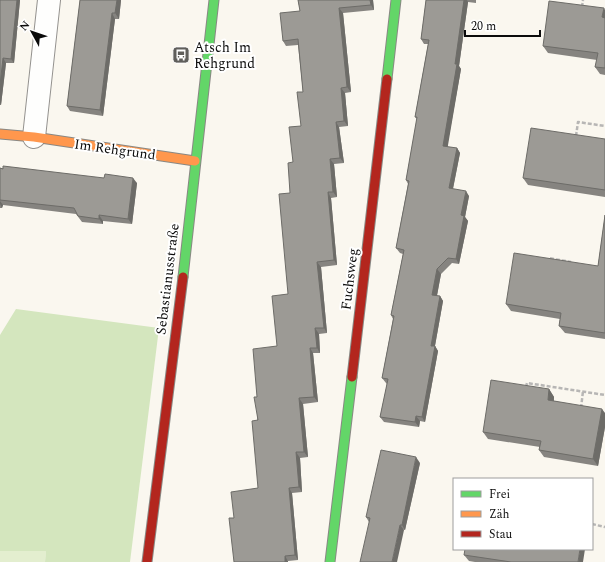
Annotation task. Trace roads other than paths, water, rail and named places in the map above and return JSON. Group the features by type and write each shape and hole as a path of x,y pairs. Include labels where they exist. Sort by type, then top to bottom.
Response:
{"street":[{"path":"34,137 50,0"},
{"name":"Sebastianusstraße","path":"147,562 181,289 214,0"},
{"name":"Fuchsweg","path":"330,562 396,0"},
{"name":"Im Rehgrund","path":"0,134 34,137 195,161"}],"place":[{"name":"Atsch Im Rehgrund","path":"181,55"}]}
